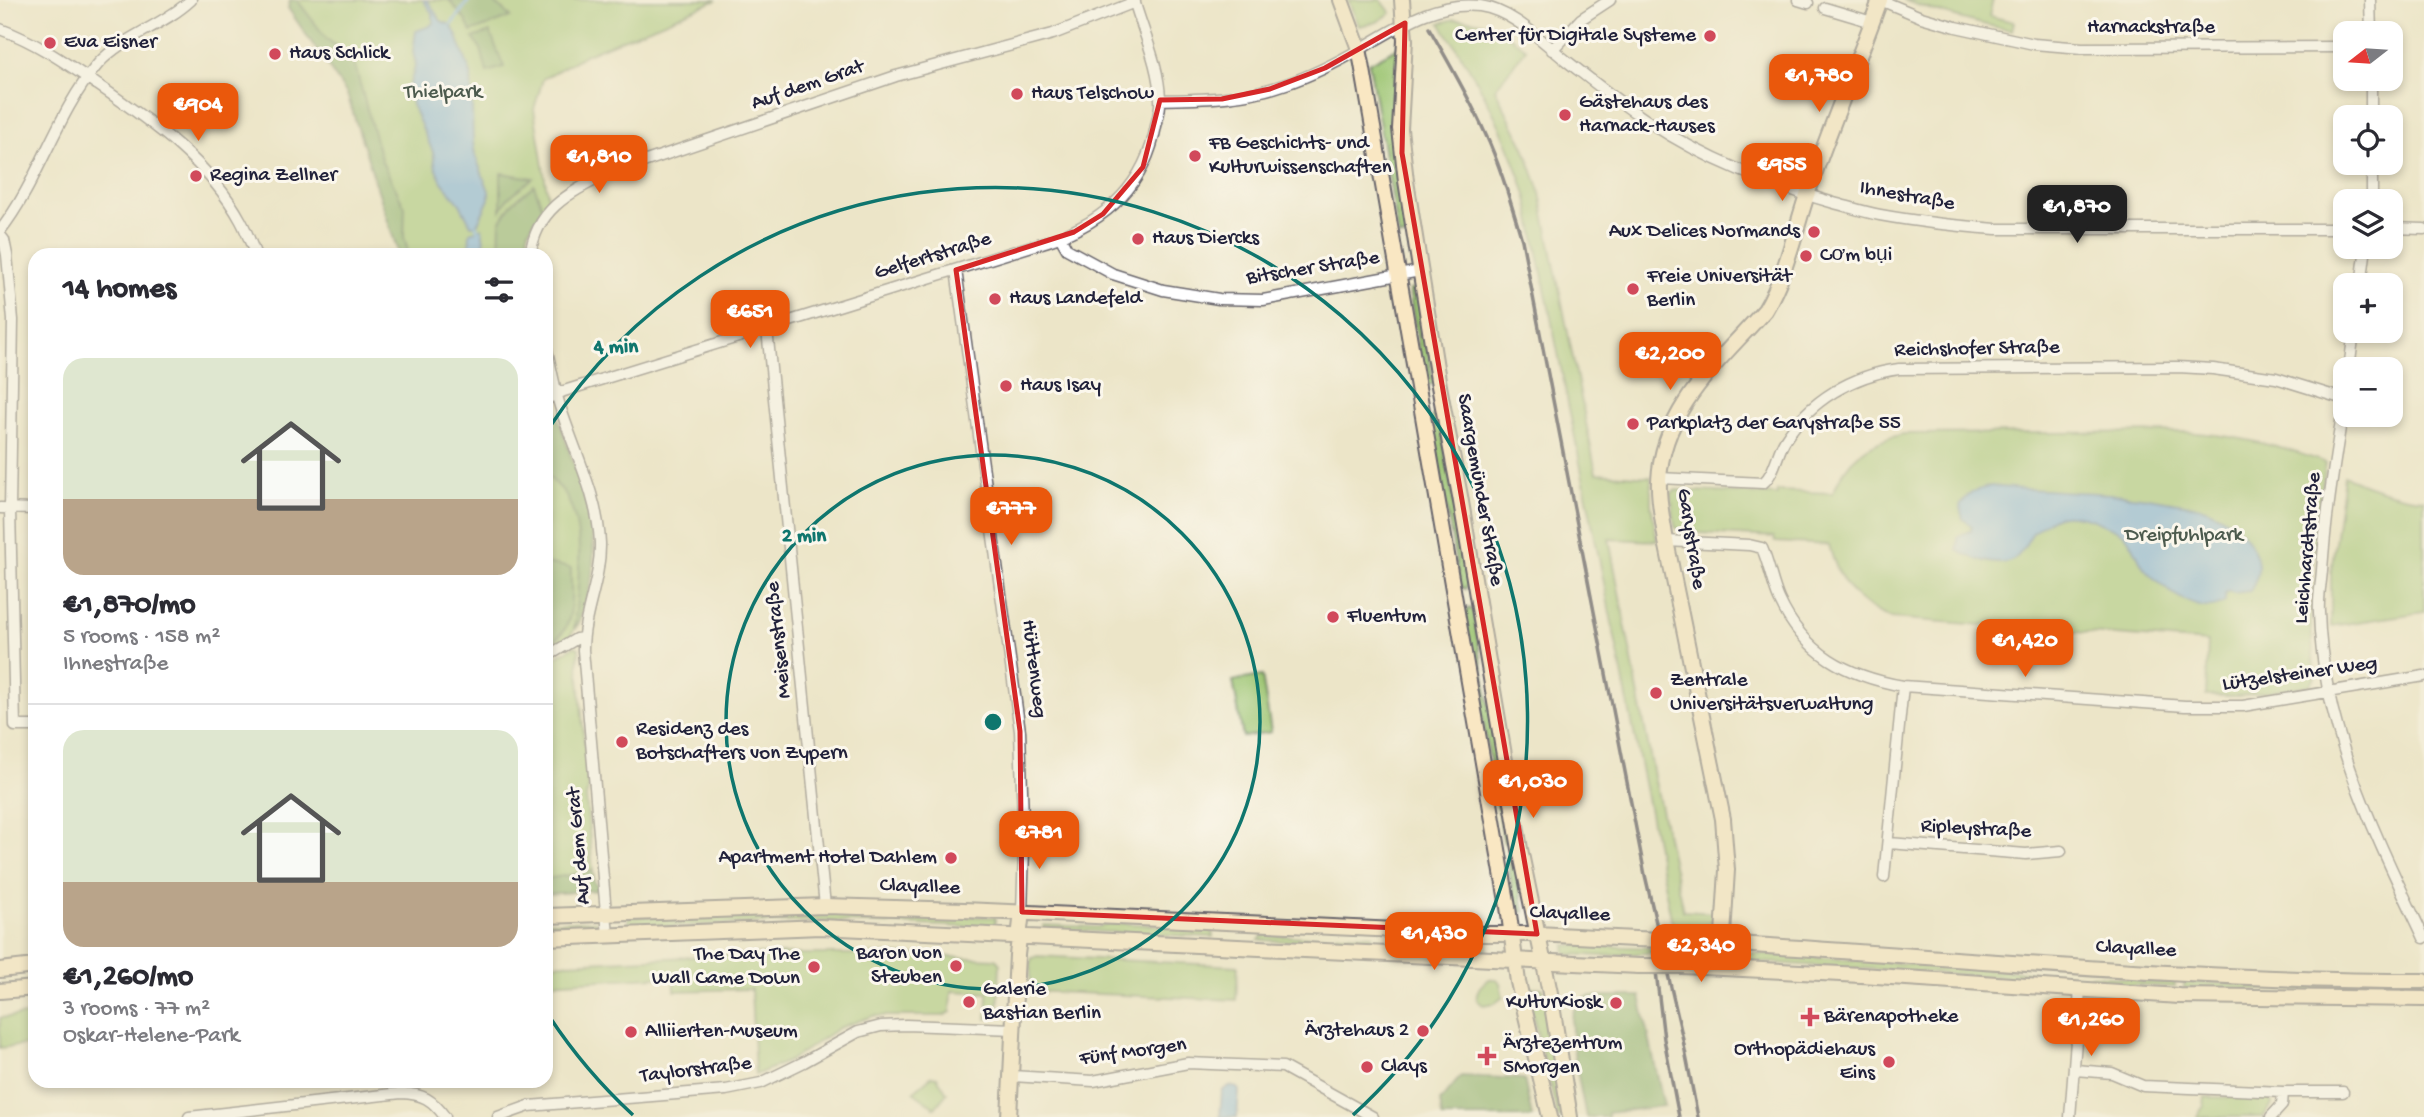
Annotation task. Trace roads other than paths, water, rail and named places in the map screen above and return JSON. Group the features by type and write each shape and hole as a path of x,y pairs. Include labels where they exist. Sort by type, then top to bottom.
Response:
{"main road":[{"name":"Saargemünder Straße","path":"1341,0 1359,49 1400,275 1515,959 1550,1117"},
{"name":"Saargemünder Straße","path":"1402,0 1405,23 1400,105 1401,141 1420,271 1570,1117"},
{"name":"Garystraße","path":"1721,968 1727,870 1723,819 1666,541 1659,478 1668,438 1684,402 1704,375 1765,310 1770,301 1880,0"},
{"name":"Clayallee","path":"553,916 825,906 1022,912 1723,943 2137,971 2347,981 2424,981"},
{"name":"Hüttenweg","path":"1009,1117 1022,912"},
{"name":"Clayallee","path":"553,938 820,927 1861,975 2179,996 2424,999"},
{"path":"0,970 28,967"},
{"path":"0,992 28,989"}],"street":[{"path":"28,726 15,726 5,509 13,320 7,255 0,233 23,197 87,78 100,61 173,15 191,0"},
{"path":"1552,50 1581,19 1610,0"},
{"name":"Harnackstraße","path":"1880,0 1921,17 1956,27 2034,44 2082,48 2333,47"},
{"path":"2370,0 2371,21"},
{"name":"Gelfertstraße","path":"553,396 1060,237 1103,214 1133,183 1150,150 1160,100 1153,62 1135,1"},
{"name":"Auf dem Grat","path":"532,248 537,228 550,210 561,199 605,175 896,76 1062,31 1135,1"},
{"name":"Ihnestraße","path":"1160,100 1222,99 1260,92 1305,77 1405,23 1440,8 1460,5 1482,7 1512,18 1650,123 1692,148 1749,175 1876,215 1943,225 1996,229 2333,229"},
{"path":"1825,8 1872,22"},
{"path":"0,29 51,52 176,142 212,179 240,220 252,248"},
{"path":"2403,228 2424,229"},
{"name":"Bitscher Straße","path":"1060,237 1067,249 1113,274 1163,290 1219,299 1263,300 1420,271"},
{"name":"Hüttenweg","path":"956,270 1020,731 1024,849 1022,912"},
{"name":"Meisenstraße","path":"767,329 825,906"},
{"name":"Reichshofer Straße","path":"1659,478 1763,483 1771,474 1786,439 1804,416 1819,403 1855,380 1899,369 2213,369 2276,378 2333,396"},
{"name":"Auf dem Grat","path":"553,376 595,509 600,542 597,576 583,638 608,934"},
{"name":"Leichhardtstraße","path":"2340,427 2318,610 2328,693 2338,735 2353,778 2424,938"},
{"path":"5,509 28,509"},
{"name":"Lützelsteiner Weg","path":"1666,541 1762,548 1781,603 1810,645 1843,669 1873,681 1903,686 2202,706 2243,706 2424,676"},
{"path":"553,653 576,639 583,638"},
{"name":"Ripleystraße","path":"1885,877 1903,686"},
{"name":"Ripleystraße","path":"1889,844 2025,855 2061,851"},
{"path":"2070,1117 2080,990"},
{"name":"Taylorstraße","path":"498,1117 529,1106 726,1090 761,1083 858,1031 881,1026 1014,1029"},
{"name":"Fünf Morgen","path":"1012,1076 1093,1081 1188,1063 1283,1067 1373,1117"},
{"path":"2075,1070 2112,1073 2143,1086 2343,1092"},
{"path":"2271,1117 2282,1105 2283,1092"},
{"path":"189,1117 401,1093 416,1093 434,1102 445,1117"}],"water":[{"path":"423,0 427,0 441,21 451,25 471,74 475,155 489,191 489,199 478,223 474,225 471,225 460,204 442,182 433,152 412,105 409,87 416,64 413,52 416,31 434,22 432,13"},
{"path":"482,228 485,248 469,248 470,233"},
{"path":"1991,486 2127,495 2203,508 2231,523 2248,540 2257,558 2256,580 2250,591 2228,591 2225,594 2225,602 2215,606 2192,604 2169,591 2150,574 2124,534 2092,520 2072,515 2051,519 2042,525 2013,560 2000,563 1976,559 1957,550 1958,537 1971,530 1972,526 1963,519 1960,505 1971,492"},
{"path":"1229,1086 1238,1088 1237,1117 1220,1117 1222,1091"}],"waterway":[{"path":"451,25 469,0"},
{"path":"476,225 478,230"}],"railway":[{"path":"1429,28 1466,93 1491,146 1522,240 1645,875 1698,1117"},
{"path":"1653,946 1664,1039 1679,1117"}],"place":[{"name":"Center für Digitale Systeme","path":"1710,36"},
{"name":"Eva Eisner","path":"50,43"},
{"name":"Haus Schlick","path":"275,54"},
{"name":"Haus Telschow","path":"1017,94"},
{"name":"Gästehaus des Harnack-Hauses","path":"1565,115"},
{"name":"FB Geschichts- und Kulturwissenschaften","path":"1195,156"},
{"name":"Regina Zellner","path":"196,176"},
{"name":"Aux Delices Normands","path":"1814,232"},
{"name":"Haus Diercks","path":"1138,239"},
{"name":"Cơm bụi","path":"1806,256"},
{"name":"Freie Universität Berlin","path":"1633,289"},
{"name":"Haus Landefeld","path":"995,299"},
{"name":"Haus Isay","path":"1006,386"},
{"name":"Parkplatz der Garystraße 55","path":"1633,424"},
{"name":"Fluentum","path":"1333,617"},
{"name":"Zentrale Universitätsverwaltung","path":"1656,693"},
{"name":"Residenz des Botschafters von Zypern","path":"622,742"},
{"name":"Apartment Hotel Dahlem","path":"951,858"},
{"name":"Baron von Steuben","path":"956,966"},
{"name":"The Day The Wall Came Down","path":"814,967"},
{"name":"Galerie Bastian Berlin","path":"969,1002"},
{"name":"KulturKiosk","path":"1616,1003"},
{"name":"Bärenapotheke","path":"1810,1017"},
{"name":"Ärztehaus 2","path":"1423,1031"},
{"name":"Alliierten-Museum","path":"631,1032"},
{"name":"Ärztezentrum 5Morgen","path":"1487,1056"},
{"name":"Orthopädiehaus Eins","path":"1889,1062"},
{"name":"Clays","path":"1367,1067"}],"park label":[{"name":"Thielpark","path":"443,93"},
{"name":"Dreipfuhlpark","path":"2184,536"}]}
